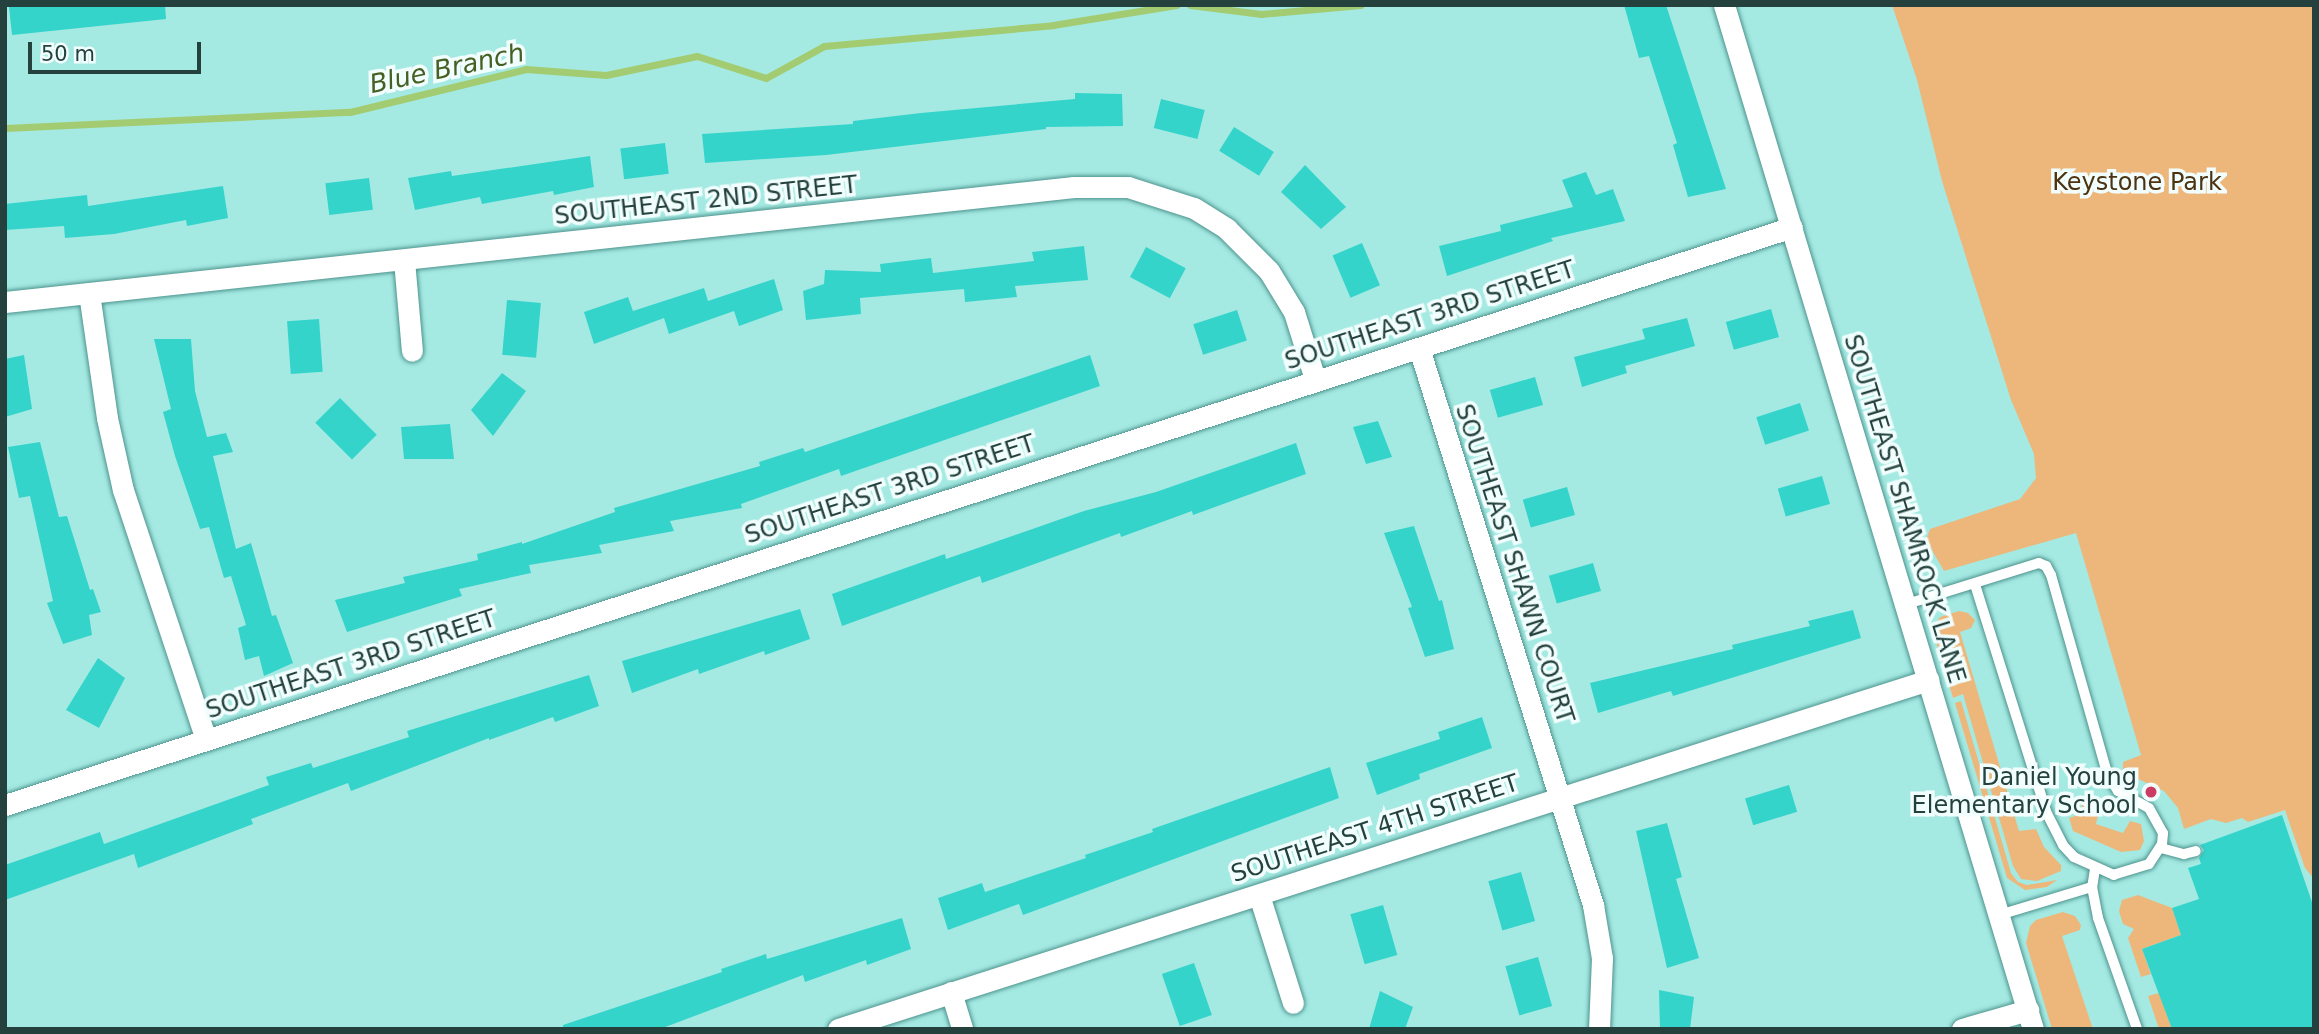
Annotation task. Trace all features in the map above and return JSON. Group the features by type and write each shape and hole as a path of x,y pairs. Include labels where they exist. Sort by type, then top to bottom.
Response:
{"street":[{"name":"SOUTHEAST SHAMROCK LANE","path":"1724,5 1907,604 2030,1020"},
{"name":"SOUTHEAST 2ND STREET","path":"5,302 1074,187 1128,187 1194,208 1227,229 1269,271 1294,312 1315,379"},
{"name":"SOUTHEAST 3RD STREET","path":"5,805 1315,379 1792,227"},
{"path":"404,260 412,351"},
{"path":"89,293 107,418 123,490 206,739"},
{"name":"SOUTHEAST SHAWN COURT","path":"1419,348 1592,905 1602,958 1599,1029"},
{"name":"SOUTHEAST 4TH STREET","path":"838,1029 1928,680"},
{"path":"1259,895 1293,1003"},
{"path":"951,992 962,1029"},
{"path":"1962,1029 2030,1020"}],"lane":[{"path":"1907,604 2039,563 2046,566 2052,575 2107,773 2118,791 2148,808 2163,833 2161,848 2149,864 2114,875 2074,858 2063,845 2046,811 1975,584"},
{"path":"2161,848 2184,854 2196,851"},
{"path":"2095,869 2092,887 2098,918 2137,1029"},
{"path":"1999,915 2092,887"}],"green space":[{"name":"Keystone Park","path":"1892,5 2314,5 2314,879 2305,868 2285,810 2248,822 2242,818 2226,823 2211,819 2184,829 2178,808 2164,791 2123,772 2123,762 2141,755 2076,533 1944,571 1926,540 1930,529 2020,499 2036,478 2034,454 2011,400 1942,181 1917,80"},
{"path":"1959,611 1968,613 1975,620 1971,628 1960,632 2019,831 2036,829 2044,847 2061,865 2061,871 2037,881 2021,879 2013,866 1963,694 1953,698 1934,635 1935,625 1940,617"},
{"path":"1961,701 2011,873 2018,882 2027,885 2057,880 2047,887 2025,890 2007,878 1955,703"},
{"path":"2097,801 2100,807 2096,824 2123,833 2130,821 2141,824 2144,841 2140,850 2121,852 2073,831 2069,818 2084,813 2081,804"},
{"path":"2138,895 2172,908 2181,935 2142,949 2151,974 2141,977 2128,938 2134,929 2123,924 2119,911 2122,900"},
{"path":"2063,912 2075,916 2081,925 2080,930 2062,936 2093,1029 2052,1029 2026,943 2030,926 2036,920"},
{"path":"2159,993 2172,1029 2159,1029 2148,996"}],"building":[{"path":"165,5 166,19 12,35 9,7"},
{"path":"1624,5 1666,5 1726,189 1688,197 1673,145 1677,143 1649,56 1639,58"},
{"path":"1075,93 1122,94 1123,126 1046,127 826,155 705,163 702,134 853,124 853,121 921,113 1075,99"},
{"path":"1161,99 1205,110 1197,139 1154,128"},
{"path":"1234,127 1274,152 1259,176 1219,151"},
{"path":"665,143 669,174 624,179 620,148"},
{"path":"590,156 594,187 554,195 553,191 482,204 480,197 415,210 408,178 451,171 452,176"},
{"path":"1305,165 1346,207 1321,229 1281,192"},
{"path":"1586,172 1596,195 1613,189 1625,221 1551,238 1553,241 1447,276 1439,246 1501,231 1500,225 1573,207 1562,180"},
{"path":"369,178 373,210 329,215 325,183"},
{"path":"223,186 228,218 187,226 186,220 114,234 65,238 64,226 5,230 5,204 87,195 88,206"},
{"path":"1362,243 1380,285 1351,298 1333,256"},
{"path":"1084,246 1088,280 1015,286 1017,297 965,302 964,289 860,298 861,314 806,320 803,291 824,284 825,270 881,272 880,264 931,258 933,273 1034,261 1032,252"},
{"path":"1146,247 1186,268 1170,298 1130,277"},
{"path":"774,279 783,310 739,326 734,311 669,334 664,318 594,344 584,312 628,297 633,311 704,288 708,301"},
{"path":"507,300 541,303 536,358 502,355"},
{"path":"1771,309 1779,337 1734,350 1726,322"},
{"path":"1237,310 1247,340 1203,355 1193,324"},
{"path":"1687,318 1695,346 1625,366 1627,373 1582,387 1574,357 1645,339 1642,329"},
{"path":"319,319 323,372 291,374 287,321"},
{"path":"154,339 191,339 195,391 207,437 226,433 233,452 213,456 236,549 251,543 272,616 276,615 293,663 264,676 259,656 245,660 238,628 246,625 231,576 224,578 209,527 200,529 175,456 163,412 171,409"},
{"path":"24,355 32,409 5,417 5,359"},
{"path":"1090,355 1100,386 841,476 839,469 741,504 742,508 670,521 674,531 599,545 602,553 529,565 531,573 459,589 462,596 347,632 335,600 405,583 403,577 478,560 477,554 522,544 615,512 614,508 760,466 759,462 803,448 805,452"},
{"path":"502,373 526,391 493,436 471,410"},
{"path":"1535,377 1543,405 1498,418 1490,390"},
{"path":"340,398 377,435 352,460 315,423"},
{"path":"1800,403 1809,431 1765,445 1756,417"},
{"path":"1378,421 1392,457 1366,464 1353,427"},
{"path":"450,424 454,459 404,459 401,427"},
{"path":"40,442 59,517 67,516 90,590 93,589 101,612 89,615 92,635 63,644 47,603 53,601 30,496 19,498 8,447"},
{"path":"1296,443 1306,474 1193,515 1192,511 1121,537 1120,533 982,583 980,576 842,626 832,594 945,554 946,559 1084,511 1156,492"},
{"path":"1822,476 1830,504 1786,517 1778,489"},
{"path":"1567,487 1575,515 1531,528 1523,500"},
{"path":"1414,526 1439,601 1442,600 1454,649 1425,657 1408,608 1412,607 1384,533"},
{"path":"1593,563 1601,591 1557,604 1549,576"},
{"path":"800,609 810,639 765,655 764,651 699,674 698,669 632,693 622,661"},
{"path":"1853,610 1861,638 1673,696 1671,691 1598,713 1590,683 1733,649 1732,645 1810,626 1808,621"},
{"path":"98,658 125,678 99,728 66,710"},
{"path":"589,675 599,706 555,722 553,717 489,738 351,791 348,783 251,819 253,824 138,868 134,854 5,900 5,865 100,832 104,844 269,785 266,777 311,763 313,768 409,737 407,731"},
{"path":"1482,717 1492,748 1419,774 1420,779 1377,795 1366,763 1440,739 1438,732"},
{"path":"1330,767 1339,798 1023,915 1019,904 948,930 938,898 982,883 985,892 1086,858 1085,855 1153,832 1152,829"},
{"path":"1789,785 1797,812 1753,825 1745,798"},
{"name":"Daniel Young Elementary School","path":"2282,815 2314,908 2314,1029 2172,1029 2142,949 2181,935 2172,908 2199,899 2188,868 2201,864 2199,858 2204,850 2200,845"},
{"path":"1667,823 1682,877 1676,879 1699,958 1667,968 1636,831"},
{"path":"1521,872 1535,921 1502,930 1488,881"},
{"path":"1383,905 1397,955 1365,964 1350,914"},
{"path":"902,918 911,949 867,965 866,960 805,982 803,975 660,1029 563,1029 563,1025 722,972 721,969 766,954 767,959"},
{"path":"1538,957 1552,1006 1519,1015 1505,966"},
{"path":"1194,963 1212,1015 1180,1026 1162,974"},
{"path":"1659,990 1694,997 1690,1029 1660,1029"},
{"path":"1380,991 1413,1007 1405,1029 1369,1029"}],"waterway":[{"name":"Blue Branch","path":"5,128 350,112 526,69 606,75 697,56 766,78 824,46 1053,25 1176,5"},
{"name":"Blue Branch","path":"1190,5 1261,14 1361,5"}],"place":[{"name":"Daniel Young Elementary School","path":"2151,792"}]}
